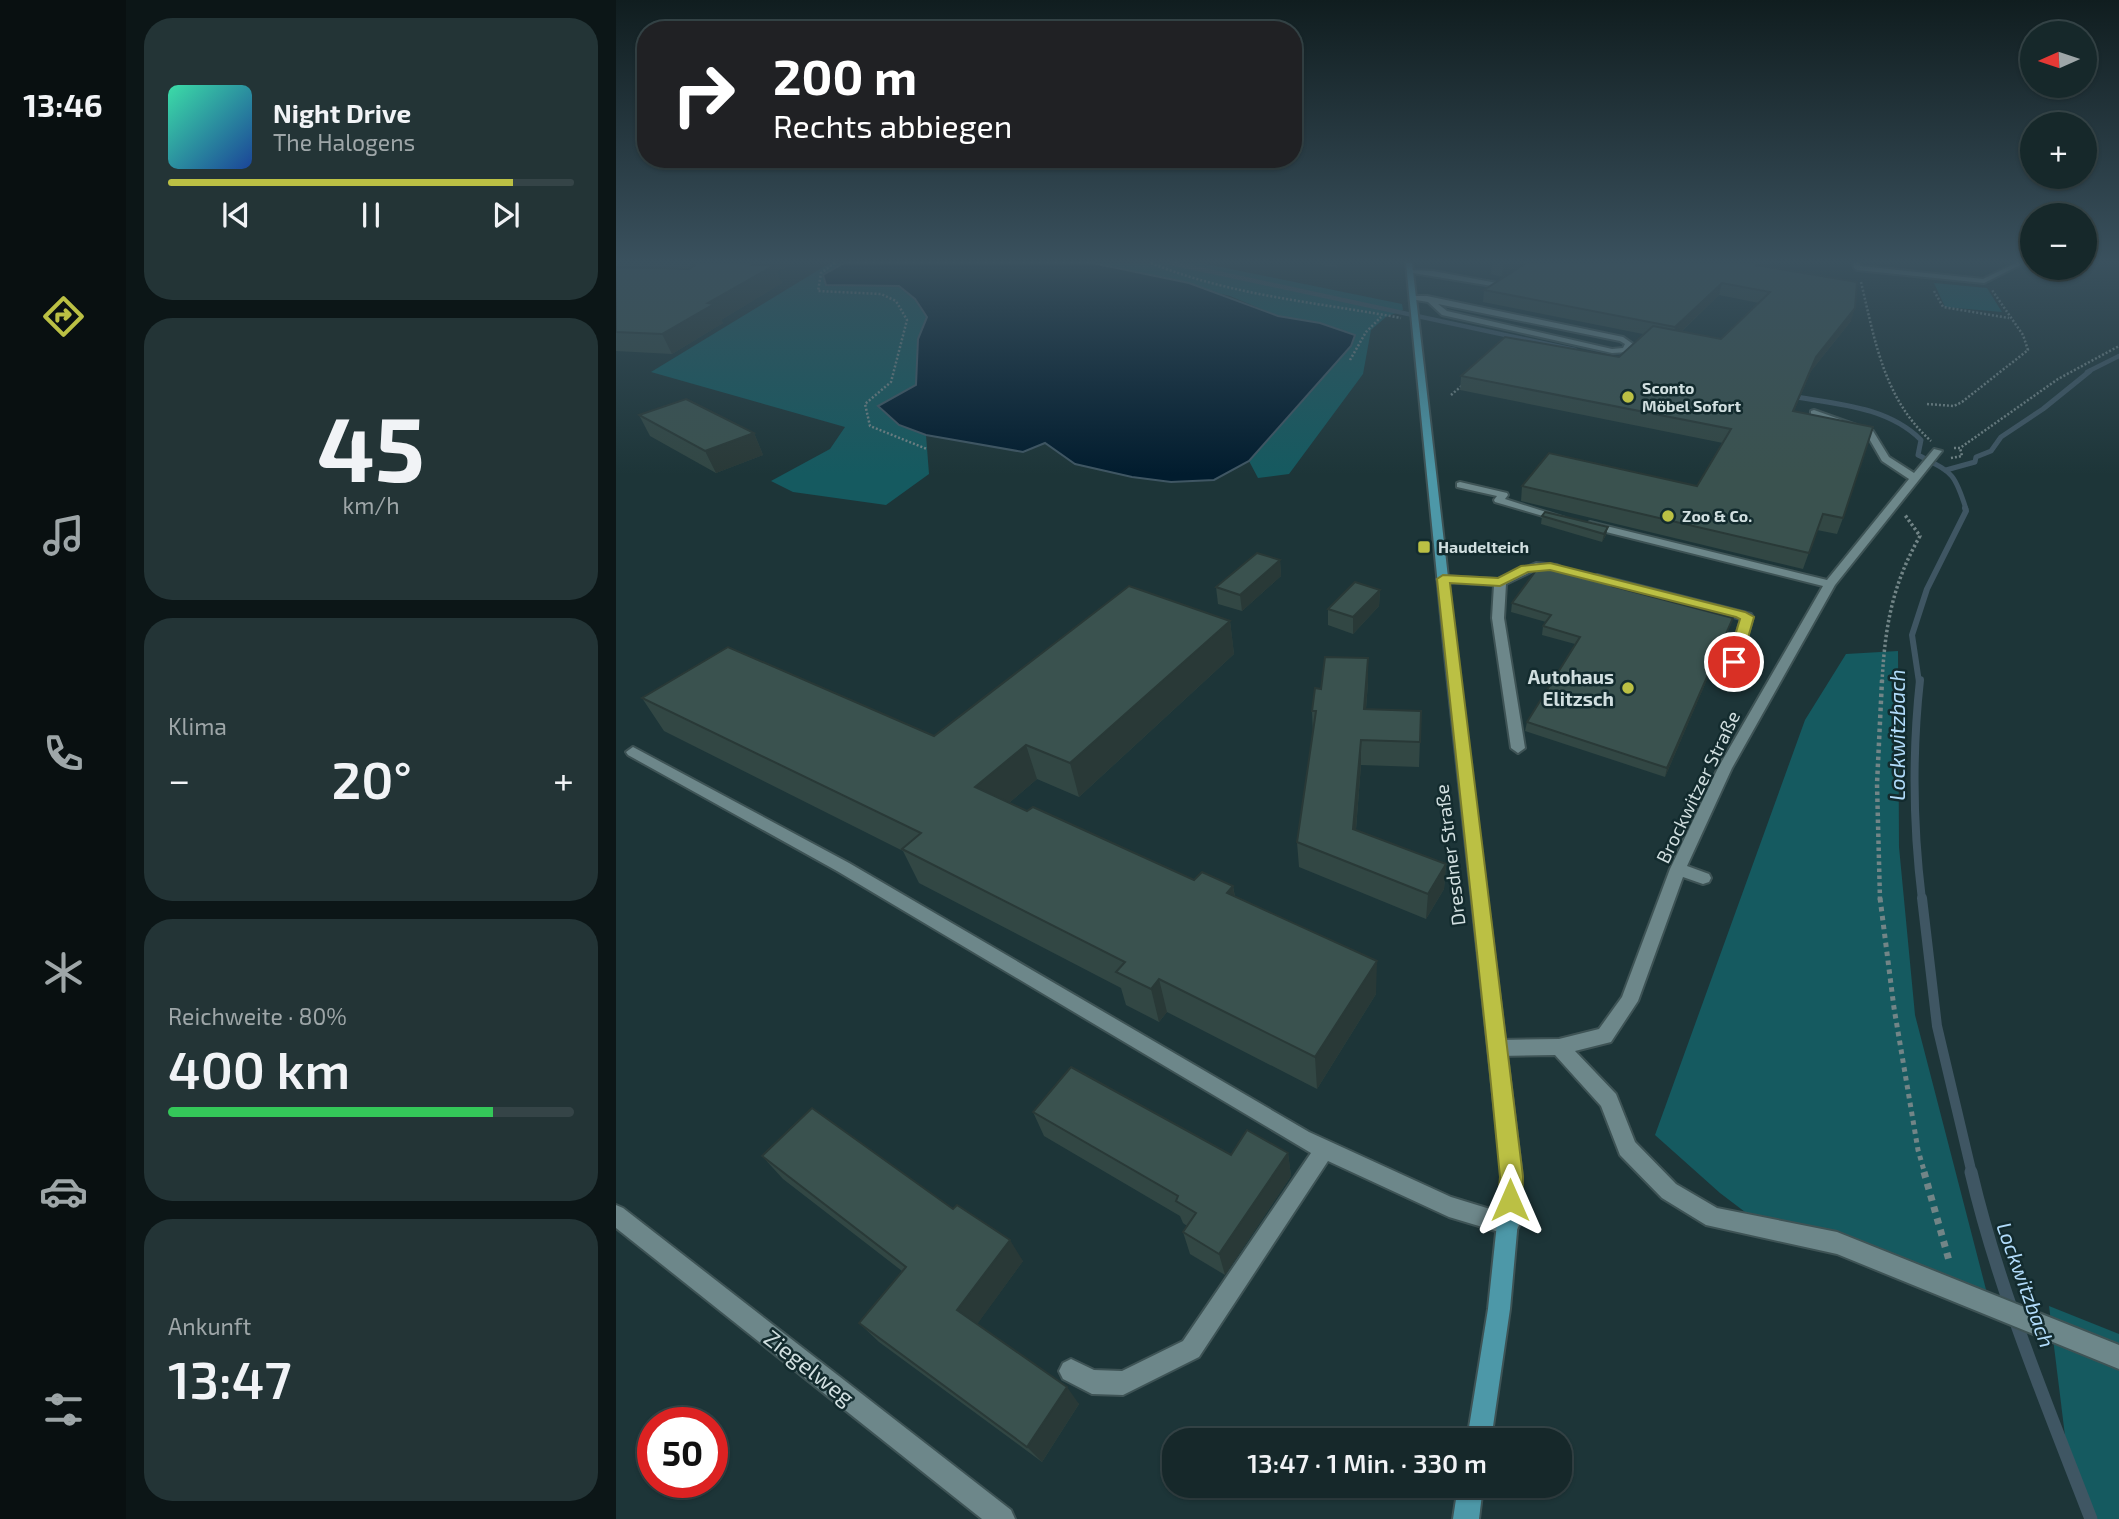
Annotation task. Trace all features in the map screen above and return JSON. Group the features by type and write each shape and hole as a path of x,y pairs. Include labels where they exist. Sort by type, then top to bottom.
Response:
{"main road":[{"name":"Dresdner Straße","path":"1416,334 1512,1177 1509,1224 1481,1428"},
{"path":"1465,1519 1469,1498"}],"street":[{"path":"1535,334 1612,351 1626,350 1629,344 1622,339 1597,334"},
{"path":"1814,413 1870,433 1885,459 1917,472"},
{"name":"Brockwitzer Straße","path":"1498,1048 1559,1047 1605,1036 1629,1001 1678,869 1725,768 1830,584 1938,449"},
{"path":"1460,485 1503,495 1499,500 1569,520"},
{"path":"1582,523 1830,584"},
{"path":"1443,579 1500,582 1536,566 1576,573"},
{"path":"1589,576 1747,617 1727,684"},
{"path":"1500,582 1498,618 1518,748"},
{"path":"633,752 844,867 1302,1139 1450,1207 1509,1224"},
{"path":"1678,869 1703,878"},
{"path":"1559,1047 1609,1100 1627,1148 1669,1191 1713,1218 1836,1243 2119,1357"},
{"path":"1071,1371 1092,1382 1124,1383 1191,1349 1325,1149"},
{"name":"Ziegelweg","path":"616,1215 1002,1519"}],"path":[{"path":"903,334 891,382 865,404 870,426 927,449"},
{"path":"1350,360 1363,334"},
{"path":"1876,334 1892,391 1903,413 1938,449 1960,448 2058,379 2119,346"},
{"path":"1927,404 1954,406 1962,402 2028,350 2022,334"},
{"path":"1451,395 1469,379"},
{"path":"1904,513 1920,536 1906,560 1894,590 1884,652 1877,785 1881,917 1919,1150 1958,1292"}],"shaded area":[{"path":"714,334 920,334 916,385 899,425 926,435 929,474 886,505 793,492 771,481 830,449 845,427 651,372"},
{"path":"920,334 1355,335 1351,346 1249,461 1214,480 1171,482 1132,477 1075,464 1045,443 1023,452 926,435 899,425 878,406 916,385"},
{"path":"1335,334 1370,334 1363,374 1289,474 1258,478 1249,461 1351,346"},
{"path":"1898,651 1899,847 1915,1015 1990,1305 1770,1231 1720,1193 1655,1135 1805,720 1846,654"},
{"path":"2049,1306 2119,1334 2119,1519 2091,1519 2069,1468"}],"building":[{"path":"1644,334 1694,334 1721,339 1726,334 1834,334 1816,357 1793,411 1873,427 1843,518 1823,514 1809,553 1522,486 1549,453 1697,486 1731,429 1461,376 1505,337 1619,357"},
{"path":"686,399 754,433 705,451 639,415"},
{"path":"1545,512 1608,527 1604,534 1542,516"},
{"path":"1257,553 1280,560 1240,595 1216,587"},
{"name":"Autohaus Elitzsch","path":"1546,564 1614,582 1612,586 1733,618 1667,768 1527,722 1580,637 1543,626 1551,615 1512,603 1540,565"},
{"path":"1355,582 1380,590 1353,617 1328,609"},
{"path":"1129,586 1230,621 1070,763 1026,745 975,787 1027,811 1033,807 1194,880 1202,872 1233,886 1227,893 1377,961 1315,1057 1159,979 1151,989 1116,972 1125,962 902,849 921,833 642,698 728,647 934,736"},
{"path":"1325,657 1368,658 1364,709 1421,711 1420,742 1361,740 1353,829 1446,864 1428,894 1297,842 1316,711 1312,711 1315,688 1321,689"},
{"path":"1071,1067 1231,1155 1247,1130 1288,1153 1219,1254 1183,1232 1196,1213 1176,1201 1178,1196 1033,1112"},
{"path":"812,1108 953,1209 957,1205 1010,1240 957,1310 1067,1387 1027,1447 859,1323 906,1267 762,1156"}],"waterway":[{"name":"Lockwitzbach","path":"1500,334 1575,350"},
{"path":"2087,372 2119,356"},
{"path":"1946,470 1975,462 1976,457 1991,451 2001,437 2043,409 2090,371"},
{"name":"Lockwitzbach","path":"1790,396 1860,408 1893,420 1921,440 1918,455 1945,470 1955,480 1966,509"},
{"name":"Lockwitzbach","path":"1919,682 1912,635 1927,589 1966,511 1965,508"},
{"name":"Lockwitzbach","path":"1920,680 1915,790 1922,900"},
{"name":"Lockwitzbach","path":"1922,898 1937,1026 1972,1174"},
{"name":"Lockwitzbach","path":"1971,1172 2010,1304 2091,1519"}],"place":[{"name":"Sconto Möbel Sofort","path":"1628,397"},
{"name":"Zoo & Co.","path":"1668,516"},
{"name":"Haudelteich","path":"1424,547"},
{"name":"Autohaus Elitzsch","path":"1628,688"}],"route":[{"path":"1510,1200 1512,1177 1501,1074 1443,579 1500,582 1525,569 1550,566 1741,614 1747,617 1734,662"}]}
